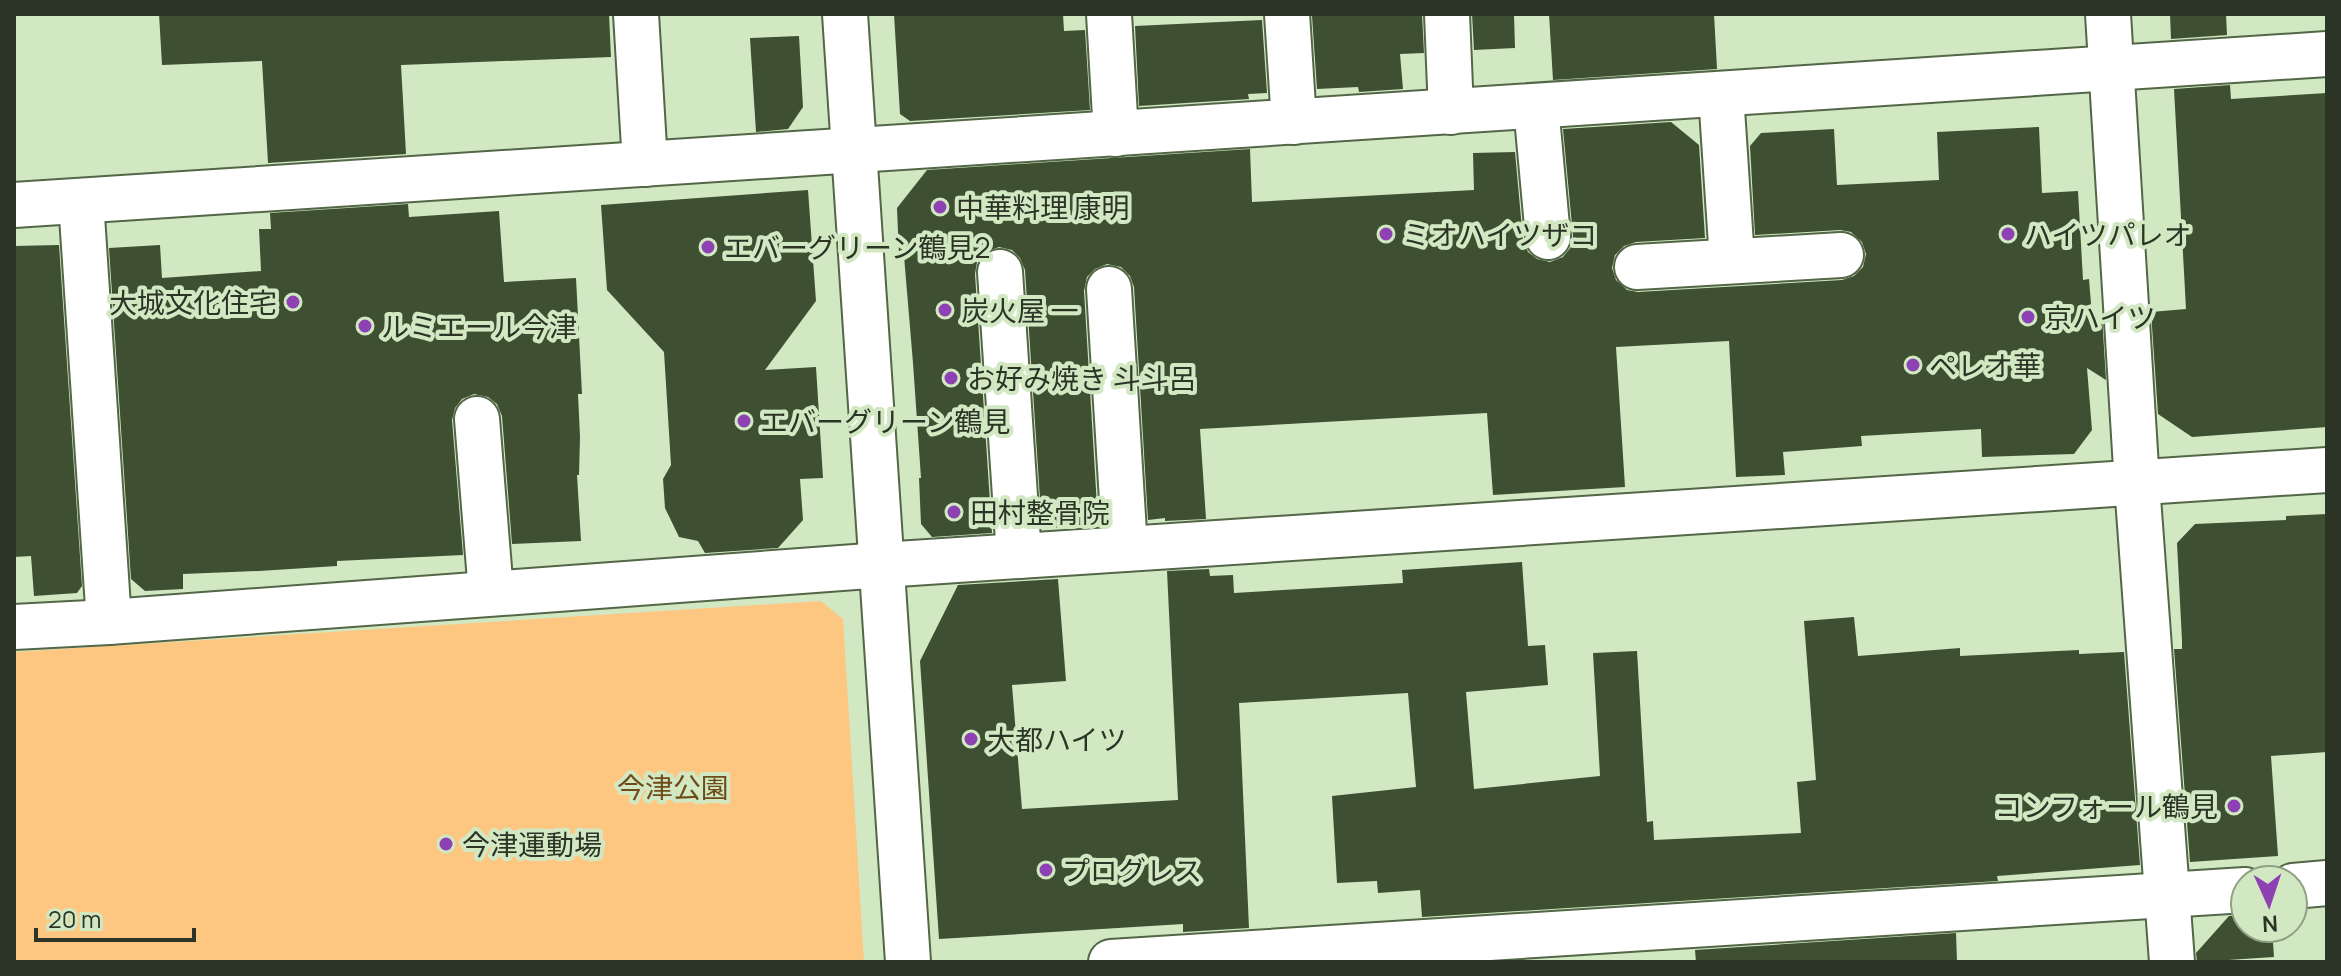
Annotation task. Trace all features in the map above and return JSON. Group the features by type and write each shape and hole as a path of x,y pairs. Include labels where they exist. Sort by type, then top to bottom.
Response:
{"street":[{"path":"636,14 645,164"},
{"path":"845,14 908,962"},
{"path":"1109,14 1116,134"},
{"path":"1287,14 1294,122"},
{"path":"1447,14 1451,112"},
{"path":"2108,14 2137,484 2172,962"},
{"path":"14,205 2327,54"},
{"path":"1721,94 1732,260"},
{"path":"1536,106 1548,237"},
{"path":"81,201 109,622"},
{"path":"1637,267 1841,255"},
{"path":"1000,272 1019,556"},
{"path":"1109,289 1125,549"},
{"path":"477,419 491,593"},
{"path":"14,627 882,565 2327,470"},
{"path":"1111,962 2229,891"}],"green space":[{"name":"今津公園","path":"821,601 843,619 864,962 14,962 14,652"}],"building":[{"path":"159,14 609,14 611,57 401,65 406,154 268,163 262,61 162,65"},
{"path":"894,14 1063,14 1064,31 1085,30 1090,110 910,121 900,114"},
{"path":"1422,14 1424,53 1400,54 1403,89 1359,92 1358,87 1317,89 1312,16"},
{"path":"1472,14 1514,14 1515,48 1474,50"},
{"path":"1549,14 1714,14 1717,69 1553,80"},
{"path":"2170,14 2226,14 2227,35 2171,39"},
{"path":"1262,20 1267,93 1248,94 1249,99 1139,106 1135,26"},
{"path":"799,36 803,107 788,129 756,132 750,38"},
{"path":"2230,85 2231,99 2327,93 2327,427 2192,437 2158,414 2151,312 2186,309 2174,89"},
{"path":"1671,122 1699,145 1705,238 1636,242 1624,246 1615,255 1612,268 1616,280 1627,290 1638,292 1842,280 1854,276 1863,267 1866,254 1862,242 1851,232 1755,235 1750,146 1761,133 1834,129 1837,185 1939,180 1937,132 2039,127 2042,193 2078,191 2083,280 2089,279 2092,316 2102,316 2106,380 2087,368 2092,430 2074,454 1982,457 1981,429 1861,436 1862,446 1783,452 1785,475 1736,477 1729,341 1616,347 1625,487 1493,495 1487,413 1200,429 1206,519 1148,520 1134,287 1130,276 1121,267 1107,264 1087,277 1084,291 1098,523 1042,529 1025,270 1012,250 999,247 986,252 977,262 975,274 992,533 932,537 921,524 913,363 904,256 899,256 897,208 927,170 1250,149 1252,202 1474,190 1473,153 1515,152 1523,240 1528,252 1537,259 1550,262 1563,257 1571,247 1573,236 1563,129"},
{"path":"808,190 816,301 765,370 816,367 823,478 800,479 803,520 778,548 705,553 698,541 679,537 665,508 663,479 671,465 664,352 607,290 601,205"},
{"path":"408,204 409,217 499,211 504,282 576,278 582,394 578,394 580,437 577,475 581,541 512,544 502,416 497,404 488,397 474,394 462,399 455,408 452,420 463,555 337,561 337,566 183,574 183,589 145,591 131,579 109,248 160,245 162,278 261,271 259,229 271,229 270,213"},
{"path":"59,245 82,586 77,593 34,596 31,556 14,557 14,246"},
{"path":"2327,514 2327,752 2271,756 2278,856 2190,862 2174,649 2182,649 2177,543 2195,524 2286,520 2286,516"},
{"path":"1522,562 1528,646 1545,645 1548,685 1466,692 1474,789 1600,776 1593,653 1637,651 1647,822 1653,821 1654,840 1801,833 1797,782 1816,780 1804,621 1854,617 1858,656 1960,648 1960,656 2079,650 2079,654 2124,652 2140,865 1997,876 1998,881 1422,917 1420,890 1378,893 1377,881 1337,883 1332,796 1416,787 1408,693 1239,703 1249,928 1183,932 1183,924 939,939 920,661 958,585 1058,579 1066,681 1012,685 1022,809 1178,800 1167,571 1209,569 1210,576 1233,575 1234,593 1403,583 1402,570"},
{"path":"2229,916 2229,944 2273,944 2274,957 2197,962 2196,953"},
{"path":"1956,933 1957,962 1696,962 1695,950"}],"place":[{"name":"中華料理 康明","path":"940,207"},
{"name":"ミオハイツザコ","path":"1386,234"},
{"name":"ハイツパレオ","path":"2008,234"},
{"name":"エバーグリーン鶴見2","path":"708,247"},
{"name":"大城文化住宅","path":"293,302"},
{"name":"炭火屋 一","path":"945,310"},
{"name":"京ハイツ","path":"2028,317"},
{"name":"ルミエール今津","path":"365,326"},
{"name":"ペレオ華","path":"1913,365"},
{"name":"お好み焼き 斗斗呂","path":"951,378"},
{"name":"エバーグリーン鶴見","path":"744,421"},
{"name":"田村整骨院","path":"954,512"},
{"name":"大都ハイツ","path":"971,739"},
{"name":"コンフォール鶴見","path":"2234,806"},
{"name":"今津運動場","path":"446,844"},
{"name":"プログレス","path":"1046,870"}]}
